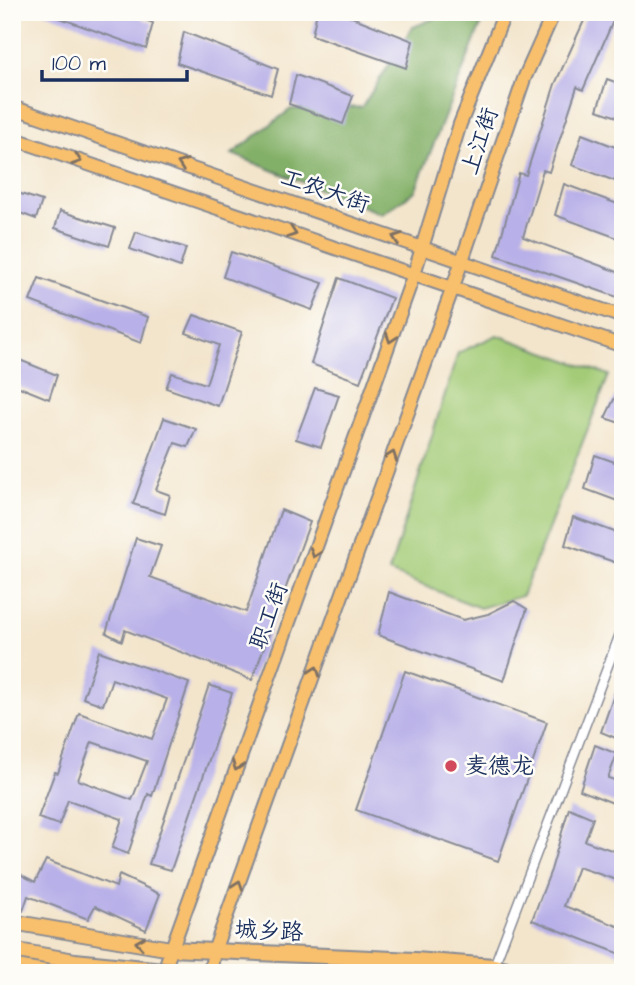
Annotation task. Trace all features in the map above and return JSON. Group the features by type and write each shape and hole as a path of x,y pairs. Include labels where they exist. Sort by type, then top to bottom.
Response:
{"highway":[{"name":"城乡路","path":"12,922 171,949 415,960 494,967 525,973"},
{"path":"12,950 75,961 193,973"},
{"path":"12,960 90,973"}],"main road":[{"name":"上江街","path":"414,274 460,124 505,12"},
{"name":"上江街","path":"453,287 524,79 554,12"},
{"name":"工农大街","path":"12,107 623,317"},
{"path":"12,138 623,346"},
{"name":"职工街","path":"163,973 414,274"},
{"path":"210,973 214,951 453,287"}],"street":[{"path":"494,967 623,626"}],"green space":[{"path":"450,12 486,12 415,191 382,214 232,154 291,109 362,107 413,27"},
{"path":"497,335 609,375 522,596 480,608 389,572 458,353"}],"building":[{"path":"43,12 126,12 153,23 146,49"},
{"path":"317,12 339,12 413,41 406,68 312,35"},
{"path":"588,12 617,12 583,90 577,87 549,172 543,170 523,237 623,274 623,299 496,255 519,173 526,175 555,84"},
{"path":"184,32 278,69 271,95 177,63"},
{"path":"296,75 353,96 343,124 289,104"},
{"path":"607,79 623,85 623,119 597,110"},
{"path":"582,134 623,150 623,184 572,165"},
{"path":"564,184 623,206 623,240 555,215"},
{"path":"12,191 42,201 36,219 12,210"},
{"path":"60,211 115,228 109,246 55,228"},
{"path":"136,232 186,248 180,267 130,249"},
{"path":"231,252 323,283 312,310 223,277"},
{"path":"39,278 148,317 141,343 30,301"},
{"path":"339,278 392,298 360,382 311,364"},
{"path":"194,315 242,332 218,406 166,388 172,373 206,384 219,345 186,333"},
{"path":"12,357 57,375 49,399 12,384"},
{"path":"623,381 623,424 605,418"},
{"path":"315,388 339,395 321,447 296,439"},
{"path":"164,418 196,429 188,447 175,443 156,490 170,495 165,514 133,504"},
{"path":"595,455 623,465 623,503 585,489"},
{"path":"281,510 310,522 252,680 125,630 122,641 106,633 136,538 161,546 150,577 246,612"},
{"path":"573,517 623,535 623,565 565,545"},
{"path":"389,592 463,620 488,614 514,601 527,609 504,681 378,635"},
{"path":"99,651 189,683 152,796 148,794 128,854 112,848 122,819 68,800 59,825 38,818 55,772 58,773 79,713 152,739 167,699 112,679 103,705 83,698","holes":["92,742 147,761 132,800 78,780"]},
{"name":"麦德龙","path":"405,671 547,722 498,861 356,810"},
{"path":"623,672 623,741 601,732"},
{"path":"209,685 232,693 171,870 149,864"},
{"path":"595,745 617,754 608,778 623,783 623,807 580,790"},
{"path":"569,808 593,818 585,841 623,854 623,882 578,867 564,906 623,928 623,955 532,920 551,870"},
{"path":"46,860 116,887 119,875 160,894 146,930 95,906 88,919 28,896 23,911 12,906 12,870 35,882"}],"place":[{"name":"麦德龙","path":"451,766"}]}
